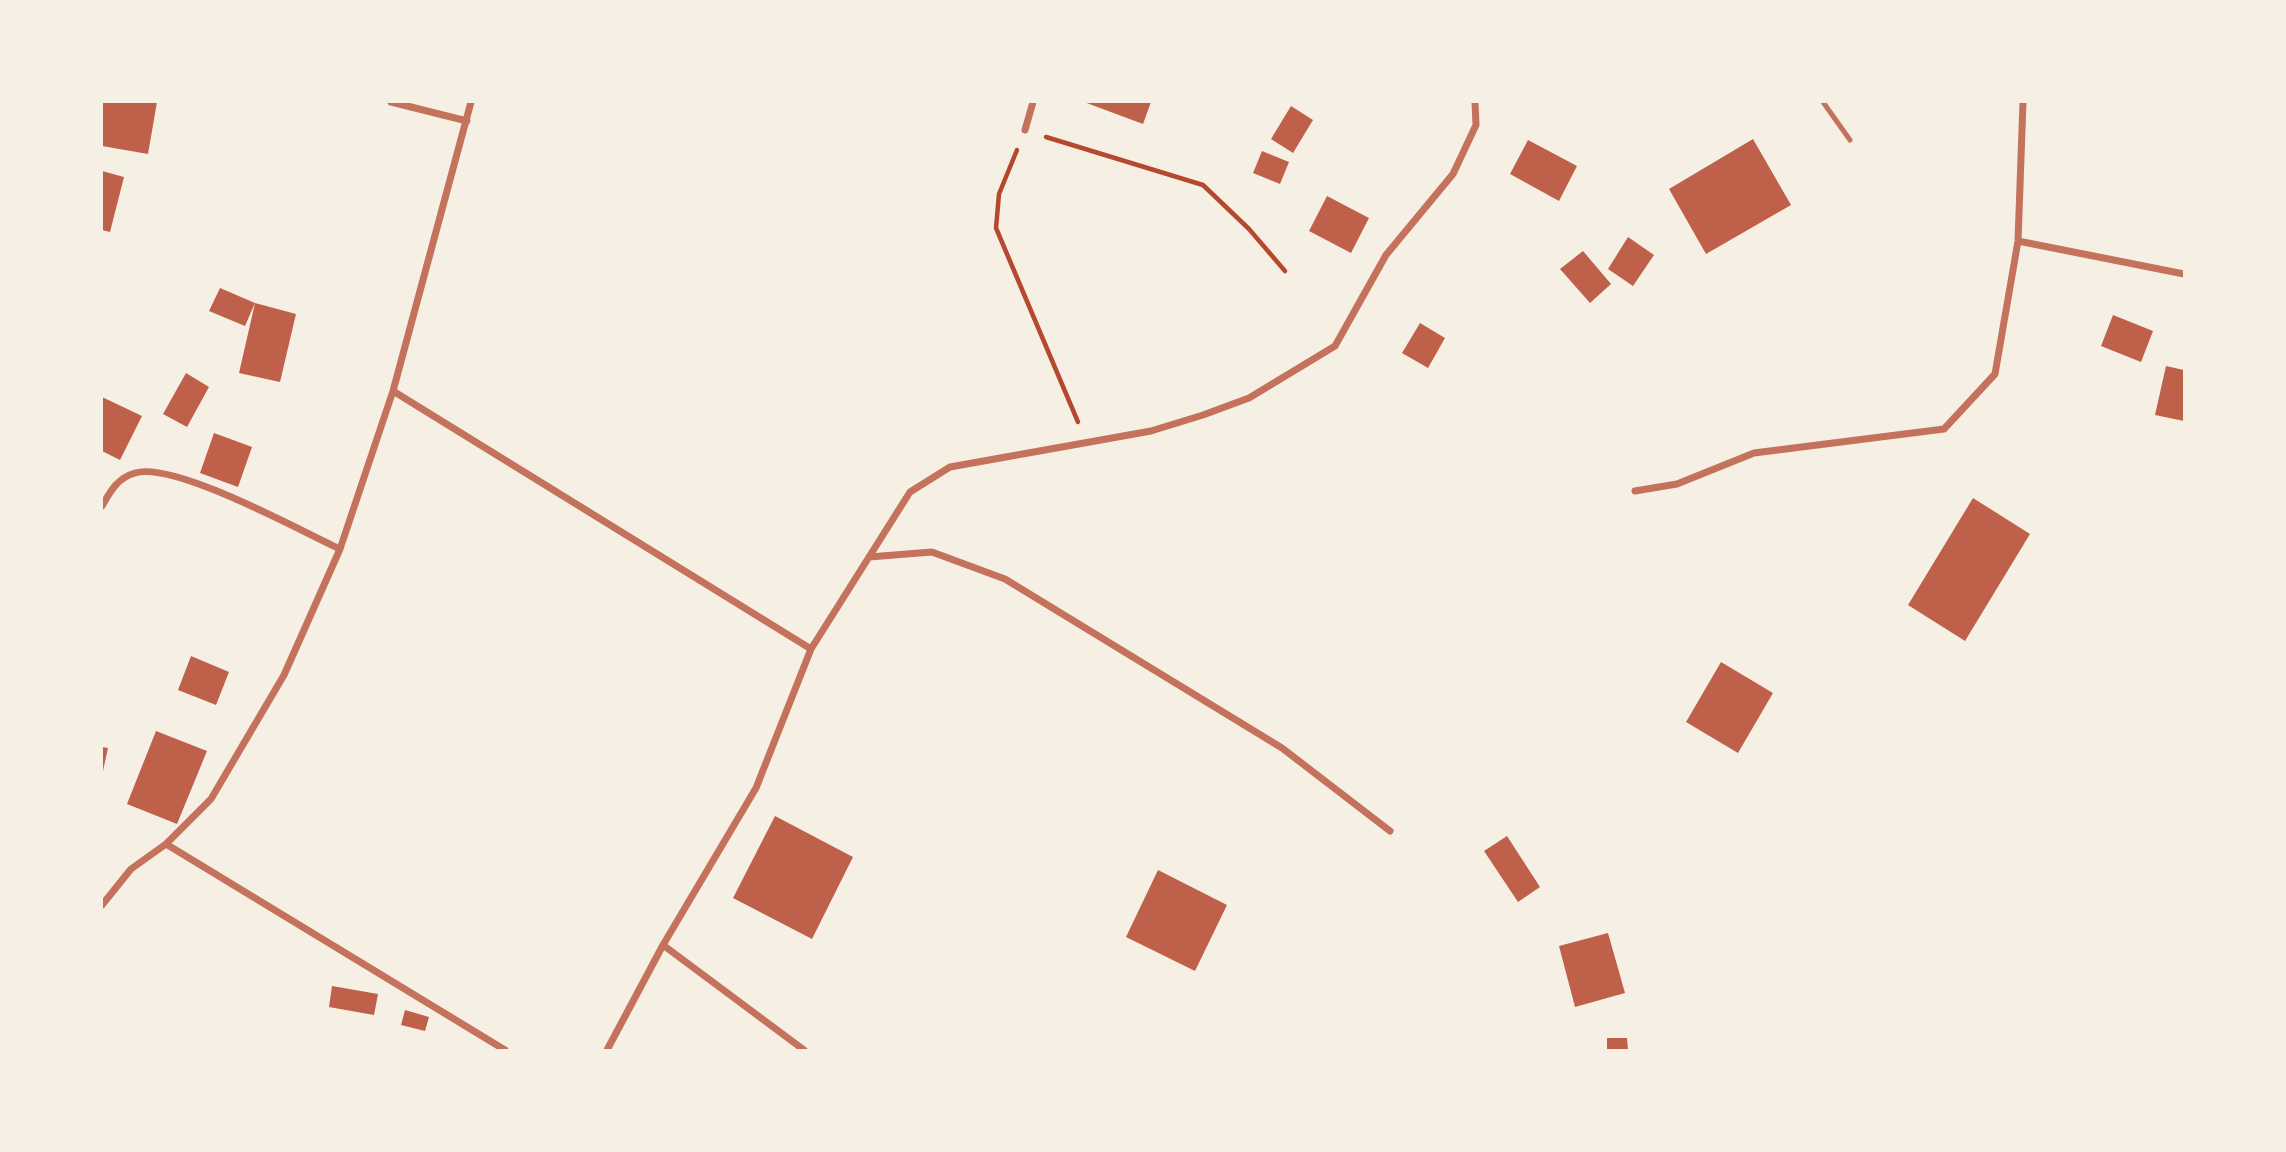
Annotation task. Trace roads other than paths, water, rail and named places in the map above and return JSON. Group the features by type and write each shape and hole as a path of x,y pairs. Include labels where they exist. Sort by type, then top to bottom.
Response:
{"street":[{"path":"391,102 467,121"},
{"path":"102,905 131,869 166,844 211,799 284,674 340,549 393,391 471,102"},
{"path":"1024,130 1033,102"},
{"path":"607,1051 663,945 756,788 811,649 910,492 950,467 1151,431 1249,398 1335,346 1386,255 1453,174 1476,125 1475,102"},
{"path":"1636,491 1677,484 1754,453 1944,429 1995,373 2018,241 2023,102"},
{"path":"2018,241 2185,274"},
{"path":"393,391 811,649"},
{"path":"102,506 115,484 136,472 170,474 215,491 340,549"},
{"path":"869,557 932,552 1005,579 1282,748 1391,831"},
{"path":"166,844 505,1051"},
{"path":"663,945 804,1051"}],"lane":[{"path":"1823,102 1850,141"}]}
